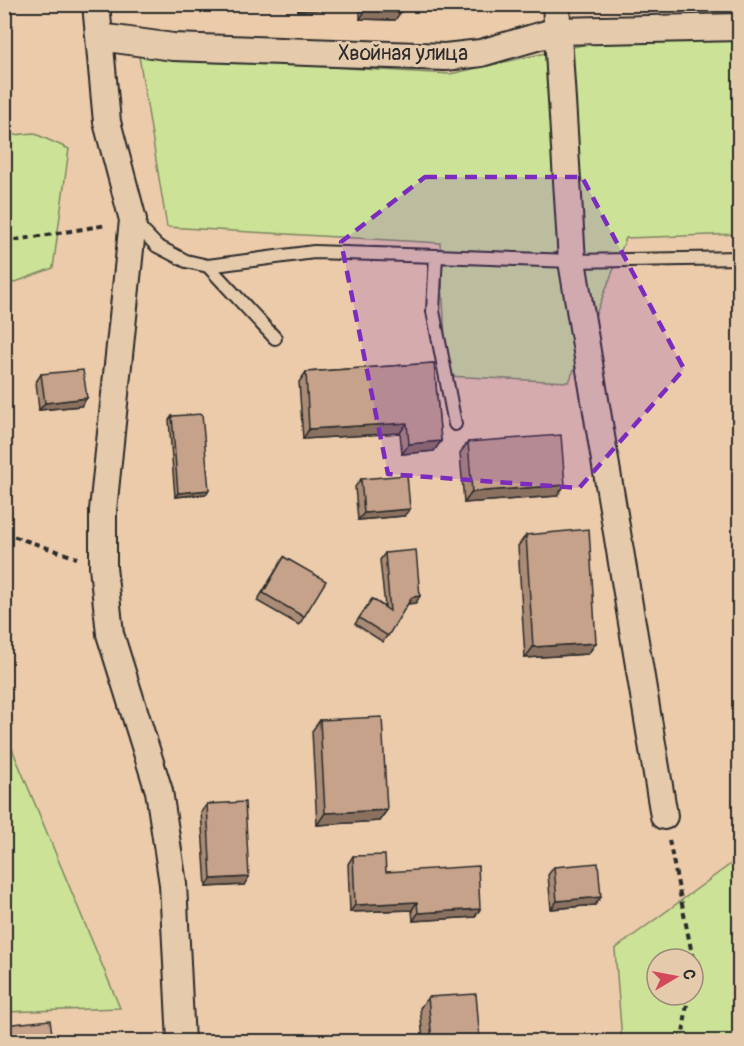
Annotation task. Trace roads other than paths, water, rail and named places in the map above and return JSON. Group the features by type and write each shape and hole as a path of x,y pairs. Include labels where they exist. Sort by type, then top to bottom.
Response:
{"street":[{"path":"96,4 107,122 133,220 103,510 103,567 110,634 159,791 173,884 182,1041"},
{"path":"556,4 572,261 664,816"},
{"name":"Хвойная улица","path":"100,37 173,46 445,57 481,53 557,31 740,27"}],"lane":[{"path":"133,220 156,246 186,261 208,266 314,252 572,261 740,258"},
{"path":"436,256 433,311 455,424"},
{"path":"208,266 275,338"}]}
